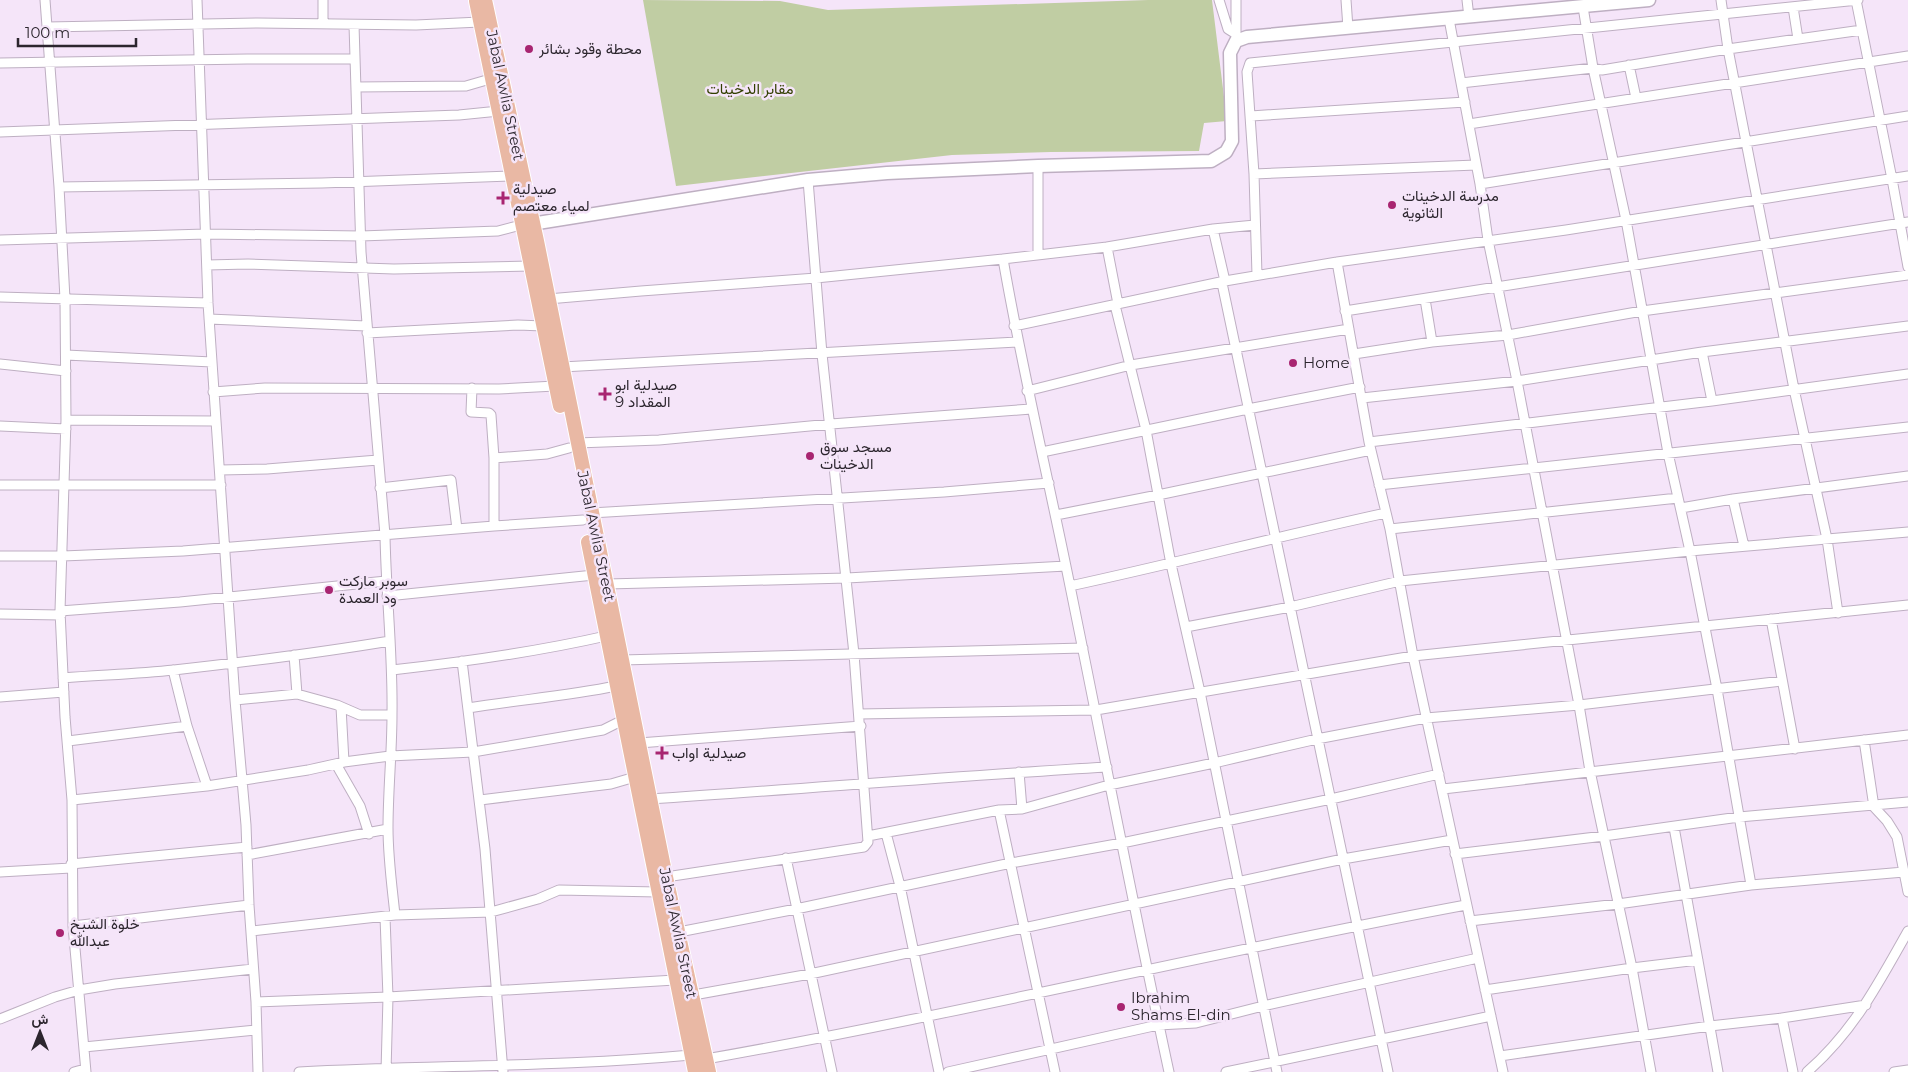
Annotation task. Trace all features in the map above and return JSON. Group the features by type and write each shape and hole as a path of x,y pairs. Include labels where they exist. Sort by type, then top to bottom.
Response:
{"main road":[{"name":"Jabal Awlia Street","path":"476,0 480,22 497,77 498,111 512,176 548,299 562,367 573,446 587,517 594,575 622,660 679,932 691,1054 695,1072"},
{"name":"Jabal Awlia Street","path":"485,0 497,77 527,224 530,266 555,386 573,446"},
{"name":"Jabal Awlia Street","path":"587,517 606,584 606,636 675,980 686,997 707,1066"}],"street":[{"path":"45,0 65,298 66,424 61,613 63,678 72,800 72,926 86,1070 74,1072"},
{"path":"197,0 213,392 220,470 232,663 243,781 256,1002 258,1072"},
{"path":"323,0 324,24"},
{"path":"1218,0 1228,30 1236,37 1649,0"},
{"path":"0,240 206,234 361,236 498,231 527,224 808,180 887,173 1217,159 1226,152 1232,141 1230,54 1236,37 1236,0"},
{"path":"1346,0 1348,28"},
{"path":"1467,0 1469,17"},
{"path":"1721,0 1728,49 1794,389 1827,539 1838,613"},
{"path":"1257,275 1251,116 1246,72 1250,63 1857,0 1892,178 1904,223 1908,267"},
{"path":"1583,7 1593,68 1626,220 1668,453 1690,551 1717,689 1751,885"},
{"path":"1793,8 1798,39"},
{"path":"1450,19 1480,184 1488,240 1553,566 1590,772 1632,968 1651,1072"},
{"path":"47,27 354,25 480,22"},
{"path":"354,25 362,269 385,535 392,670 388,829 390,876 396,916"},
{"path":"1461,83 1593,68 1602,70 1728,49 1862,30"},
{"path":"1469,124 1908,56"},
{"path":"0,63 355,59"},
{"path":"1629,65 1636,98"},
{"path":"356,87 466,86 497,77"},
{"path":"1251,116 1465,102"},
{"path":"0,132 459,115 498,111"},
{"path":"1480,184 1908,116"},
{"path":"1254,174 1476,165"},
{"path":"1038,166 1038,254"},
{"path":"59,187 512,176"},
{"path":"1014,326 1257,275 1908,176"},
{"path":"666,877 864,847 868,842 861,726 839,497 822,354 808,180"},
{"path":"1345,311 1904,223"},
{"path":"548,299 816,278 1003,259 1107,247 1213,229 1255,224"},
{"path":"1213,229 1224,282 1234,347 1263,473 1388,1072"},
{"path":"1107,247 1117,304 1146,430 1171,564 1200,692 1277,1072"},
{"path":"1003,259 1027,391 1056,514 1146,969 1169,1072"},
{"path":"1337,262 1370,446 1390,529 1413,656 1503,1072"},
{"path":"207,265 289,265 362,269 530,266"},
{"path":"1354,354 1432,342 1508,335 1642,311 1908,275"},
{"path":"0,297 208,303"},
{"path":"1425,298 1432,342"},
{"path":"209,319 367,329 543,326"},
{"path":"1362,398 1517,381 1651,359 1908,326"},
{"path":"1027,391 1131,365 1348,329"},
{"path":"562,367 1017,342"},
{"path":"1702,352 1712,401"},
{"path":"66,355 212,362"},
{"path":"0,364 66,370"},
{"path":"1056,514 1158,496 1263,473 1370,446 1525,423 1712,401 1908,374"},
{"path":"213,392 265,388 529,388 555,386"},
{"path":"1042,452 1360,387"},
{"path":"472,388 471,412 489,413 490,415 494,458 494,526"},
{"path":"494,458 547,454 573,446 831,424 1031,410"},
{"path":"0,426 215,422"},
{"path":"1379,485 1908,427"},
{"path":"220,470 267,469 378,460"},
{"path":"1681,508 1733,499 1908,476"},
{"path":"380,488 451,480 457,529"},
{"path":"0,556 174,552 839,497 944,492 1049,483"},
{"path":"0,485 221,485"},
{"path":"1390,529 1678,498"},
{"path":"1733,499 1744,546"},
{"path":"1070,586 1171,564 1275,537 1386,514"},
{"path":"1186,627 1290,607 1400,581 1690,551 1908,532"},
{"path":"606,584 847,578 1066,566"},
{"path":"387,596 594,575"},
{"path":"0,614 61,613 386,581"},
{"path":"859,714 1096,710 1413,656 1908,605"},
{"path":"1771,619 1795,749"},
{"path":"392,670 565,646 606,636"},
{"path":"63,678 172,670 314,654 390,641"},
{"path":"622,660 1083,648"},
{"path":"294,655 297,694"},
{"path":"462,661 480,800 503,1069"},
{"path":"172,670 187,726 207,786"},
{"path":"868,836 999,810 1022,809 1109,785 1317,739 1426,718 1579,705 1782,680"},
{"path":"468,708 517,700 576,694 616,686"},
{"path":"0,697 64,692"},
{"path":"235,700 297,694 341,707 360,715 392,715"},
{"path":"341,707 340,763 360,806 369,834"},
{"path":"72,800 207,786 390,756 473,752 603,730 623,720"},
{"path":"68,741 187,726"},
{"path":"639,743 861,726"},
{"path":"1443,789 1908,736"},
{"path":"1864,740 1874,807 1892,827 1897,837 1908,892"},
{"path":"650,799 1107,767"},
{"path":"1019,772 1022,809"},
{"path":"679,932 1011,863 1122,844 1438,774"},
{"path":"480,800 611,784 635,777"},
{"path":"1455,854 1739,818 1874,807 1908,802"},
{"path":"999,810 1055,1072"},
{"path":"1674,827 1718,1072"},
{"path":"0,872 247,851 369,834 388,829"},
{"path":"886,833 900,886 939,1072"},
{"path":"686,997 810,974 1343,859 1452,840"},
{"path":"786,858 832,1072"},
{"path":"1470,921 1618,904 1751,885 1904,872"},
{"path":"251,931 385,916 491,912 538,899 559,890 658,892"},
{"path":"72,926 249,905"},
{"path":"707,1066 824,1038 1146,969 1356,925 1466,905"},
{"path":"385,916 388,996 386,1070"},
{"path":"1807,1072 1844,1034 1866,1005 1908,931"},
{"path":"948,1072 1158,1025 1192,1024 1263,1006 1478,958"},
{"path":"1486,990 1698,960"},
{"path":"0,1019 54,997 79,990 253,968"},
{"path":"256,1002 496,991 675,980"},
{"path":"1500,1056 1866,1005"},
{"path":"1226,1072 1491,1016"},
{"path":"1782,1018 1793,1072"},
{"path":"84,1047 256,1030"},
{"path":"299,1072 503,1069 691,1054"},
{"path":"1894,1072 1908,1070"}],"green space":[{"name":"مقابر الدخينات","path":"643,0 780,1 828,10 1148,0 1212,0 1227,121 1204,123 1199,151 952,155 676,186"}],"place":[{"name":"محطة وقود بشائر","path":"529,49"},
{"name":"صيدلية لمياء معتصم","path":"503,198"},
{"name":"مدرسة الدخينات الثانوية","path":"1392,205"},
{"name":"Home","path":"1293,363"},
{"name":"صيدلية ابو المقداد 9","path":"605,394"},
{"name":"مسجد سوق الدخينات","path":"810,456"},
{"name":"سوبر ماركت ود العمدة","path":"329,590"},
{"name":"صيدلية اواب","path":"662,753"},
{"name":"خلوة الشيخ عبدالله","path":"60,933"},
{"name":"Ibrahim Shams El-din","path":"1121,1007"}]}
